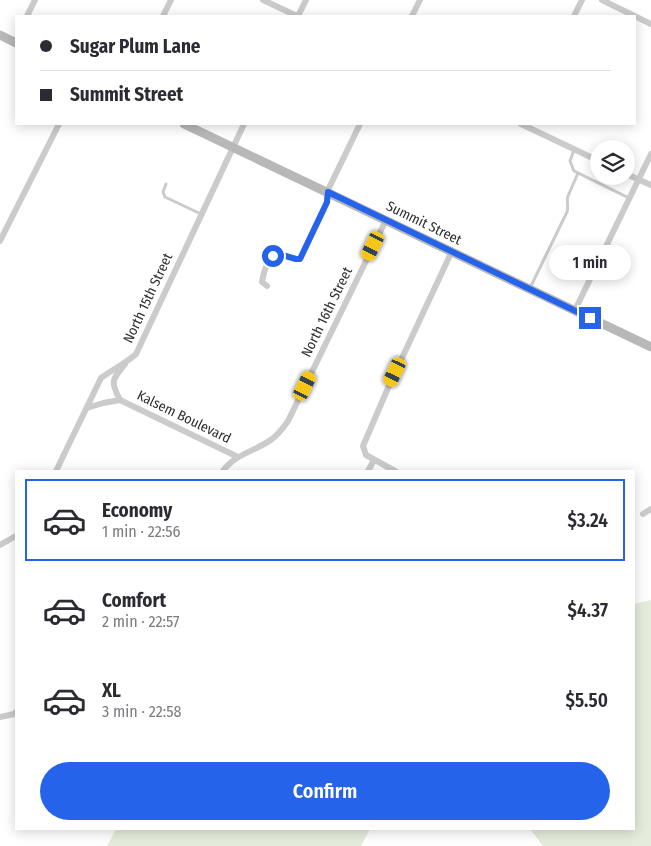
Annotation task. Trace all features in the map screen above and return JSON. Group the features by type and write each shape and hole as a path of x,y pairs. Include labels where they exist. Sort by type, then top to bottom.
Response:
{"main road":[{"path":"0,35 15,41"},
{"name":"Summit Street","path":"186,125 651,348"}],"street":[{"path":"28,15 35,0"},
{"path":"163,15 170,0"},
{"path":"263,0 295,15"},
{"path":"298,15 306,0"},
{"path":"412,15 420,0"},
{"path":"574,15 582,0"},
{"path":"602,0 633,15"},
{"path":"636,17 651,24"},
{"path":"0,241 59,125"},
{"name":"North 15th Street","path":"56,470 101,378 113,369 126,363 136,354 243,125"},
{"path":"267,286 262,282 268,262 273,256 279,254 300,259 327,202 328,192 360,125"},
{"path":"524,125 590,156"},
{"path":"575,310 651,154"},
{"path":"635,178 651,185"},
{"name":"North 16th Street","path":"224,470 238,457 271,440 288,421 386,220"},
{"path":"393,470 366,455 363,446 452,251"},
{"name":"Kalsem Boulevard","path":"120,400 113,387 114,378 126,363"},
{"name":"Kalsem Boulevard","path":"87,408 120,400 238,457"},
{"path":"369,470 374,460"},
{"path":"643,514 651,510"},
{"path":"0,545 15,537"},
{"path":"0,717 15,713"}],"lane":[{"path":"575,149 570,161 574,170 629,198"},
{"path":"530,289 567,212 568,196 578,173"},
{"path":"166,184 163,192 165,197 201,214"}],"green space":[{"path":"651,600 651,846 543,846 531,830 635,830 635,604"},
{"path":"115,830 369,830 361,846 107,846"}],"route":[{"path":"273,256 279,254 300,259 327,202 328,192 590,318"}]}
